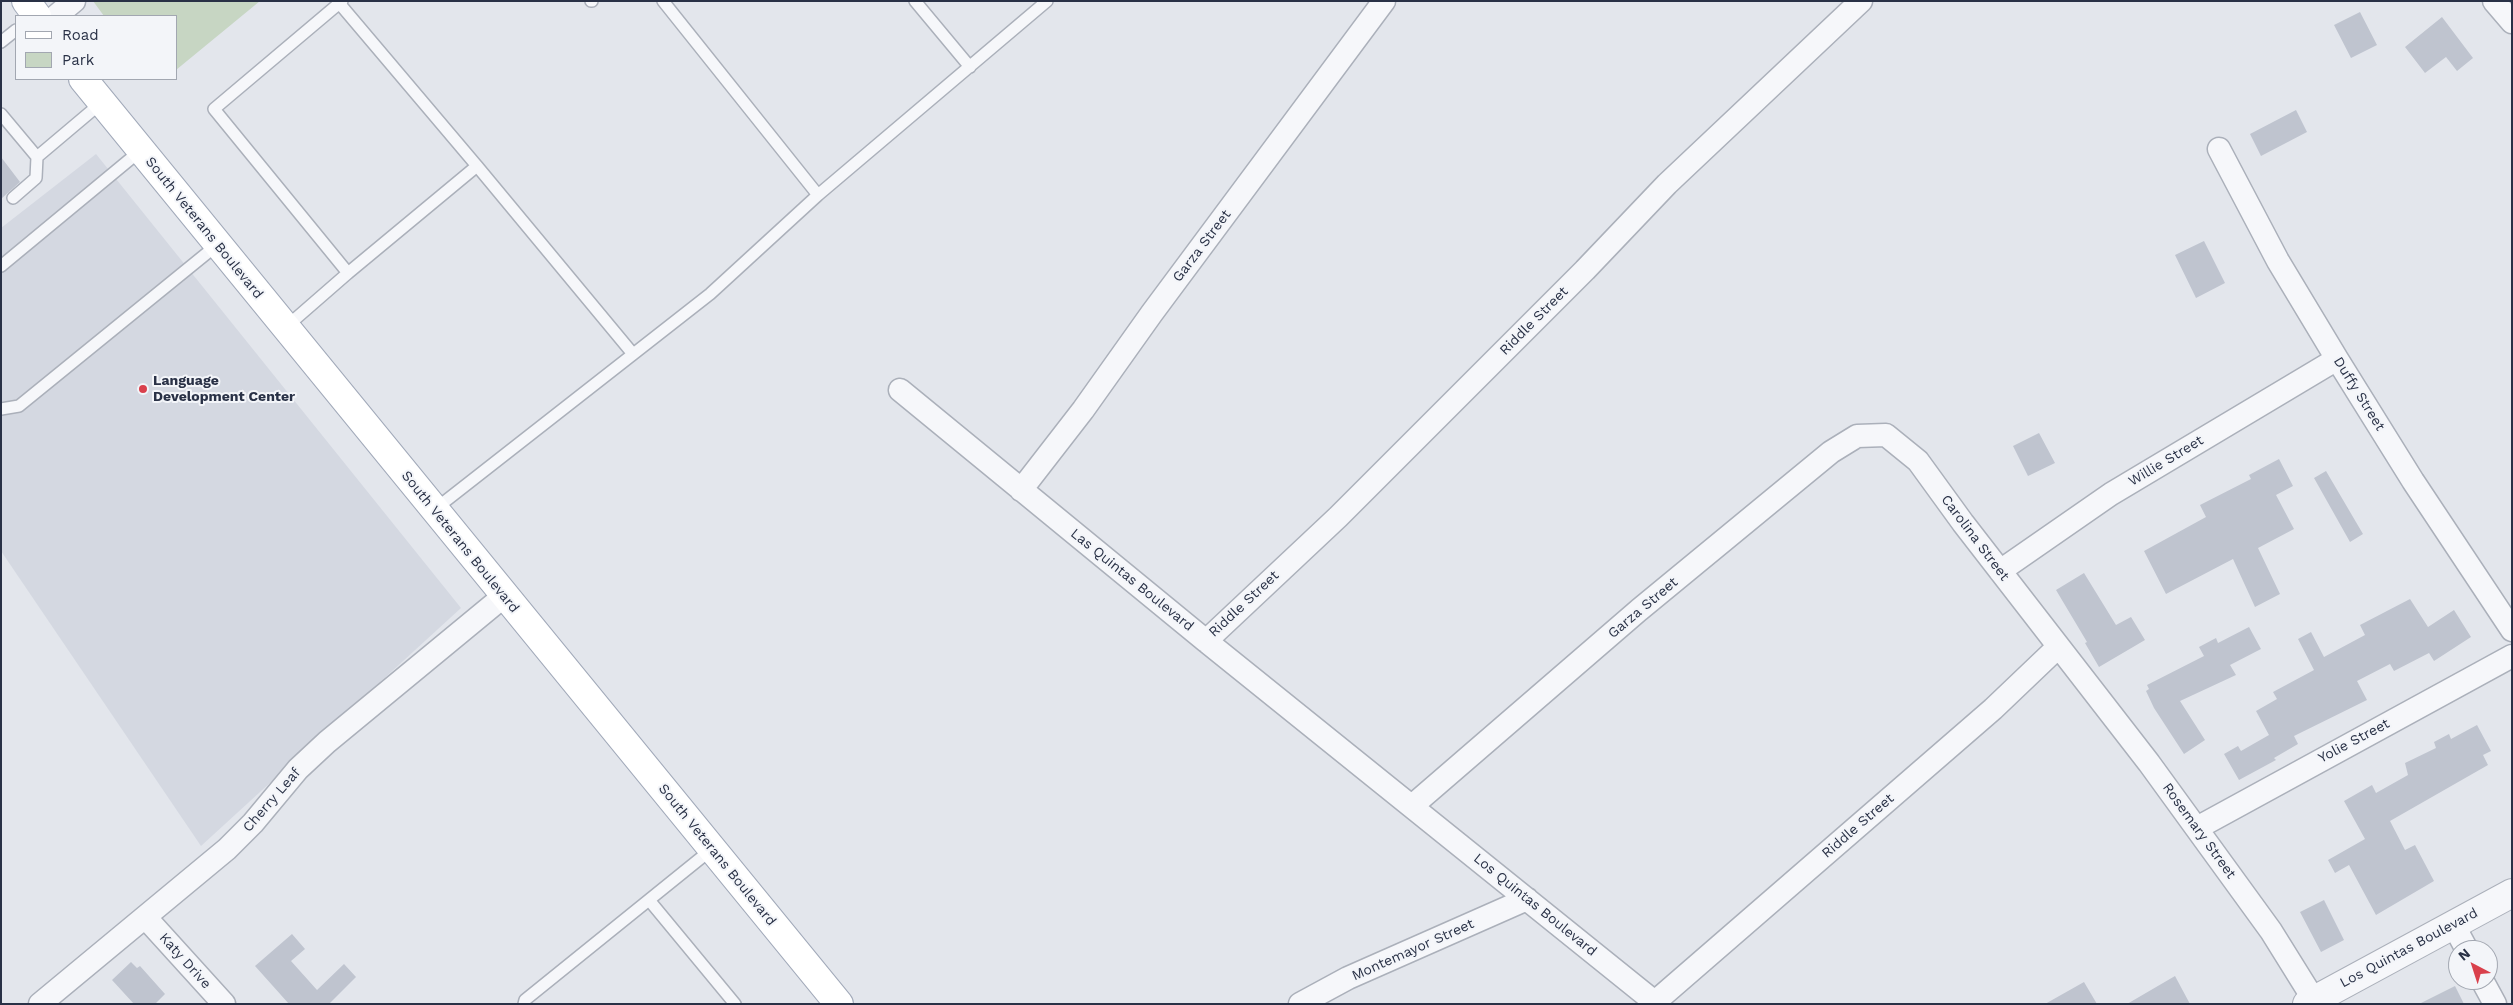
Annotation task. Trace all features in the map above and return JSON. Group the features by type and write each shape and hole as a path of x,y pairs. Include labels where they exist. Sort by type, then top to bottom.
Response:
{"main road":[{"name":"South Veterans Boulevard","path":"84,80 839,1004"}],"street":[{"path":"33,13 74,1"},
{"name":"Garza Street","path":"1021,490 1083,410 1158,305 1384,1"},
{"name":"Riddle Street","path":"1206,641 1338,517 1585,270 1667,184 1861,1"},
{"path":"2494,1 2512,22"},
{"name":"Duffy Street","path":"2219,149 2278,261 2337,359 2413,481 2512,630"},
{"name":"Willie Street","path":"2000,571 2111,494 2337,359"},
{"name":"Las Quintas Boulevard","path":"900,390 1206,641 1412,806"},
{"name":"Garza Street","path":"1412,806 1639,610 1831,452 1857,436 1886,435"},
{"name":"Carolina Street","path":"1886,435 1918,461 2093,692"},
{"name":"Cherry Leaf","path":"40,1004 146,918 234,842 254,823 298,769 327,742 504,596"},
{"name":"Riddle Street","path":"1656,1003 1993,709 2058,647"},
{"name":"Yolie Street","path":"2197,828 2512,656"},
{"name":"Rosemary Street","path":"2093,692 2197,828 2299,974 2310,1002"},
{"name":"Los Quintas Boulevard","path":"1412,806 1656,1003"},
{"name":"Los Quintas Boulevard","path":"2310,1002 2512,893"},
{"name":"Montemayor Street","path":"1300,1004 1348,978 1527,899"},
{"name":"Katy Drive","path":"146,918 224,1004"},
{"path":"2453,924 2462,940"},
{"path":"2487,990 2495,1004"}],"lane":[{"path":"663,1 818,195"},
{"path":"915,1 970,67"},
{"path":"434,510 710,294 818,195 1048,1"},
{"path":"348,273 214,109 340,2 633,354"},
{"path":"1,42 15,29"},
{"path":"37,157 102,103"},
{"path":"1,114 37,157 36,178 13,198"},
{"path":"1,266 140,151"},
{"path":"285,328 477,166"},
{"path":"1,409 19,406 217,245"},
{"path":"524,1004 525,1000 712,849"},
{"path":"649,900 734,1004"}],"shaded area":[{"name":"Language Development Center","path":"96,154 461,608 201,846 1,551 1,228"}],"green space":[{"path":"93,1 260,1 178,68 178,15 103,15"}],"building":[{"path":"2360,12 2377,45 2351,58 2334,25"},
{"path":"2442,17 2473,58 2457,71 2446,57 2425,73 2405,47"},
{"path":"2296,110 2307,132 2261,156 2250,134"},
{"path":"1,157 20,182 1,199"},
{"path":"2204,241 2225,283 2196,298 2175,255"},
{"path":"2039,433 2055,463 2028,476 2013,446"},
{"path":"2279,459 2293,486 2276,495 2294,529 2258,548 2280,594 2255,607 2233,559 2166,594 2144,551 2206,517 2200,505 2251,479 2249,475"},
{"path":"2326,471 2363,534 2350,542 2314,478"},
{"path":"2084,573 2116,625 2131,617 2145,640 2099,667 2085,643 2087,642 2056,590"},
{"path":"2410,599 2428,627 2454,610 2471,637 2434,661 2429,653 2394,671 2390,664 2357,681 2367,700 2294,736 2298,744 2274,758 2276,760 2239,780 2224,754 2238,746 2241,751 2269,735 2256,711 2277,699 2273,692 2314,670 2298,639 2311,632 2324,657 2365,635 2360,625"},
{"path":"2249,627 2261,649 2230,665 2236,675 2180,701 2205,740 2184,754 2154,708 2146,691 2149,689 2147,685 2204,656 2199,647 2216,638 2218,643"},
{"path":"2477,725 2491,751 2483,755 2488,765 2390,821 2405,850 2415,845 2434,881 2376,915 2349,865 2335,873 2328,860 2365,839 2344,801 2372,785 2376,793 2408,775 2405,763 2436,748 2434,742 2449,734 2451,739"},
{"path":"2324,900 2344,940 2321,952 2300,912"},
{"path":"292,934 305,949 291,961 317,990 344,964 356,977 329,1004 289,1004 255,966"},
{"path":"131,962 137,968 140,966 165,994 155,1004 134,1004 112,980"},
{"path":"2175,976 2190,1004 2127,1004"},
{"path":"2084,982 2097,1004 2045,1004"},
{"path":"2448,990 2457,990 2464,1004 2419,1004"}],"place":[{"name":"Language Development Center","path":"143,389"}]}
